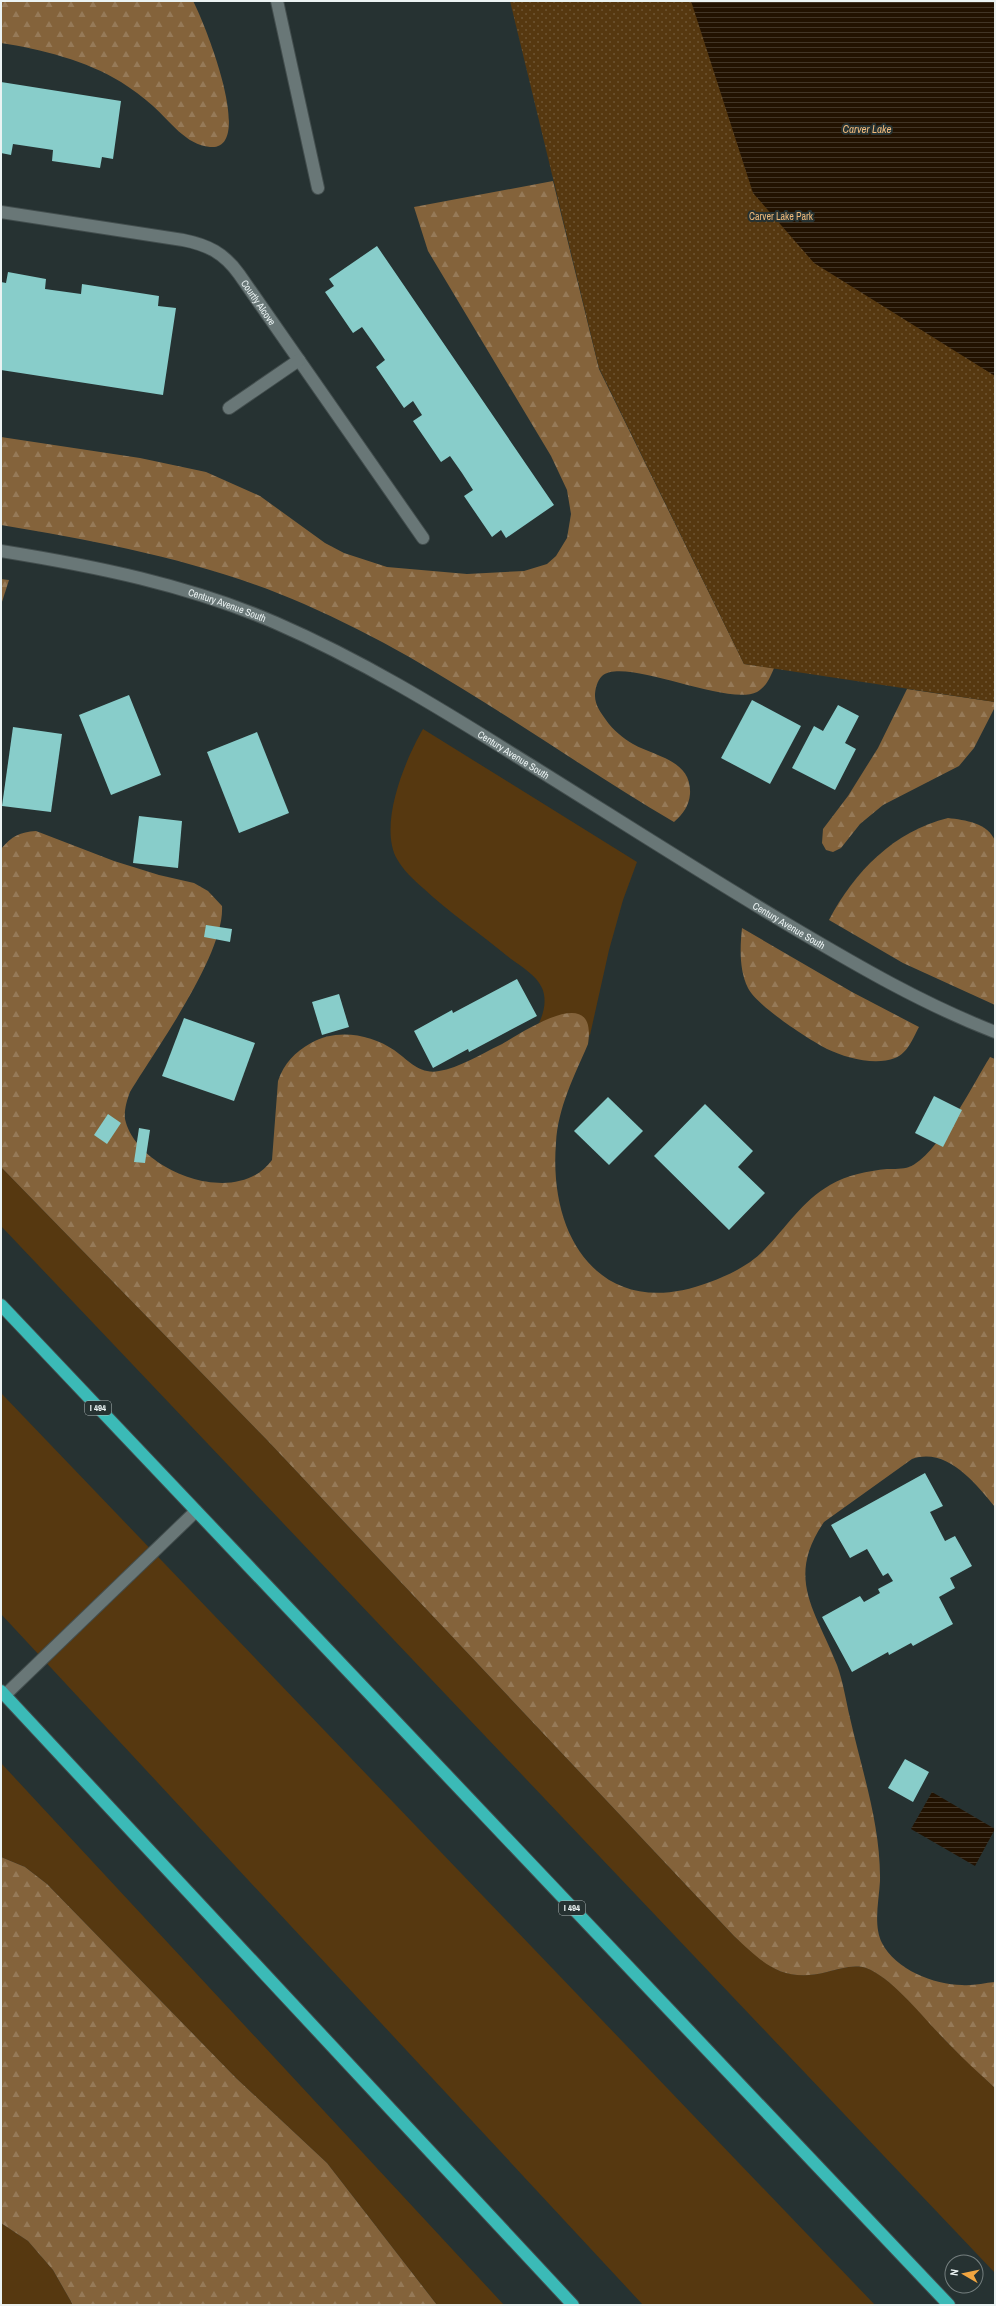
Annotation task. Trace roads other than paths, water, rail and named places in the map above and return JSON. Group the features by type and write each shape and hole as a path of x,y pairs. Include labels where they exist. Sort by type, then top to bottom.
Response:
{"highway":[{"name":"I 494","path":"1,1305 949,2305"},
{"path":"3,1693 573,2305"}],"street":[{"path":"278,1 318,188"},
{"name":"Courtly Alcove","path":"1,212 183,240 210,247 221,254 235,268 423,538"},
{"path":"228,408 299,360"},
{"name":"Century Avenue South","path":"1,551 83,566 201,595 275,622 327,646 390,679 444,711 747,900 848,960 929,1004 995,1032"},
{"path":"3,1693 196,1511"}],"water":[{"name":"Carver Lake","path":"691,1 995,1 995,376 814,263 753,193"},
{"path":"932,1792 995,1829 975,1866 911,1829"}],"park label":[{"name":"Carver Lake Park","path":"781,216"}]}
